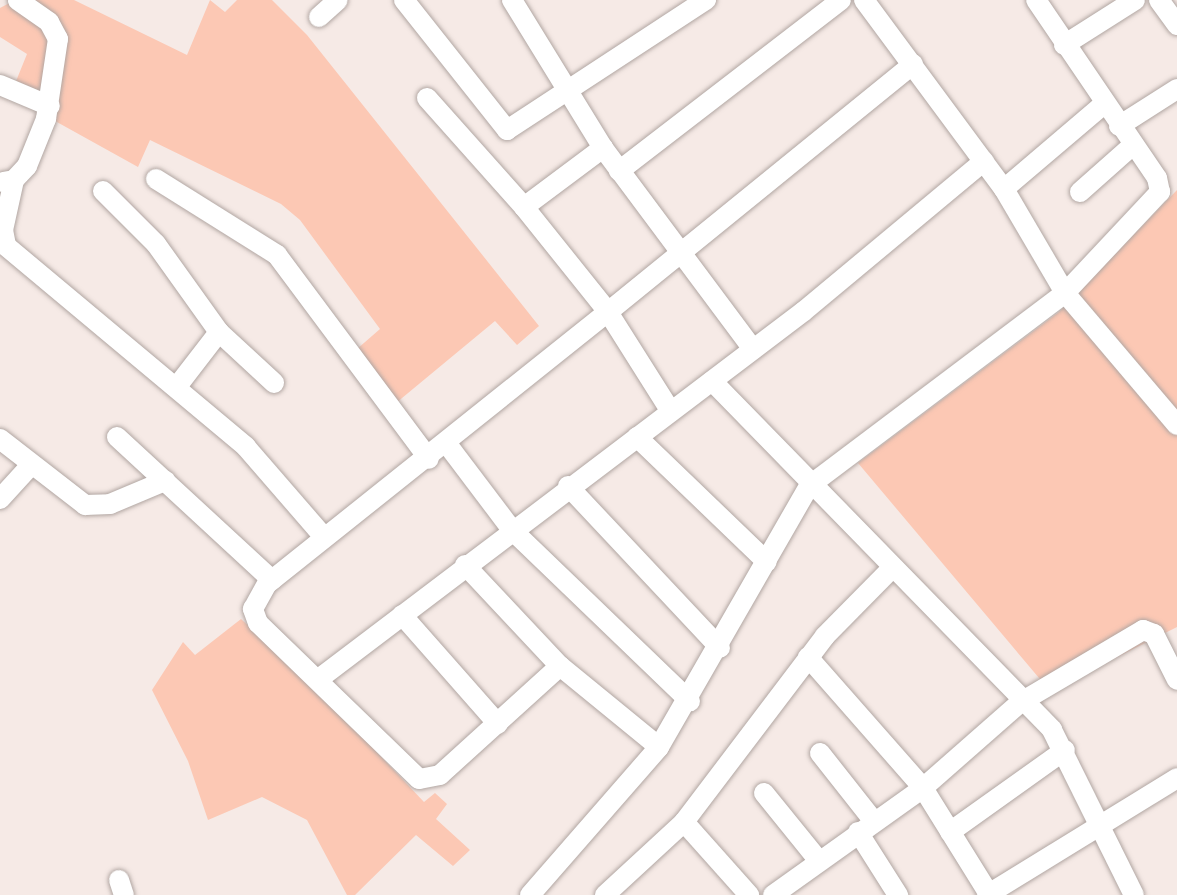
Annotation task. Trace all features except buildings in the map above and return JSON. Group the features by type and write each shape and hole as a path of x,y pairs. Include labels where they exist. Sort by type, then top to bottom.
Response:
{"street":[{"path":"18,0 57,31 50,106 27,166 7,180 3,230 6,246 178,385 273,473 324,537"},
{"path":"319,17 338,0"},
{"path":"404,0 501,127 516,128 706,0"},
{"path":"512,0 603,148 753,349"},
{"path":"619,171 841,0"},
{"path":"864,0 1004,189 1065,293 1177,425"},
{"path":"530,895 659,747 690,701 809,486 1065,293 1160,192 1157,178 1036,0"},
{"path":"1064,45 1135,0"},
{"path":"1159,0 1177,25"},
{"path":"560,666 440,775 419,779 320,678 253,617 257,599 272,580 429,459 913,64"},
{"path":"0,85 50,106"},
{"path":"1119,126 1177,89"},
{"path":"427,98 524,207 608,312 670,410"},
{"path":"1004,189 1104,104"},
{"path":"1080,192 1133,145"},
{"path":"524,207 603,148"},
{"path":"320,678 568,486 712,381 984,161"},
{"path":"156,179 277,255 429,459"},
{"path":"103,191 156,244 219,332 274,383"},
{"path":"178,385 219,332"},
{"path":"712,381 809,486 1065,750 1099,828 1134,895"},
{"path":"117,437 272,580"},
{"path":"637,437 767,562"},
{"path":"0,439 85,505 110,504 165,481"},
{"path":"447,444 512,530 690,701"},
{"path":"0,499 32,464"},
{"path":"568,486 720,648"},
{"path":"465,565 560,666 659,747"},
{"path":"605,895 684,822 808,657 891,569"},
{"path":"402,615 498,724"},
{"path":"773,895 923,788 1021,702 1146,629 1177,680"},
{"path":"808,657 923,788 988,894 1174,786"},
{"path":"950,832 1065,750"},
{"path":"820,753 866,826 898,895"},
{"path":"764,793 819,861"},
{"path":"684,822 749,895"}],"shaded area":[{"path":"15,0 74,0 187,55 210,0 225,12 237,0 272,0 307,35 539,326 517,345 495,321 396,403 357,349 380,329 300,220 281,204 150,140 138,167 10,96 27,54 0,37 0,8"},
{"path":"1177,190 1177,627 1050,691 858,463 1059,312"},
{"path":"241,619 314,686 424,802 435,793 447,804 436,819 470,850 453,866 416,835 355,895 347,895 307,820 262,797 208,820 188,761 152,690 183,642 195,655"}]}
